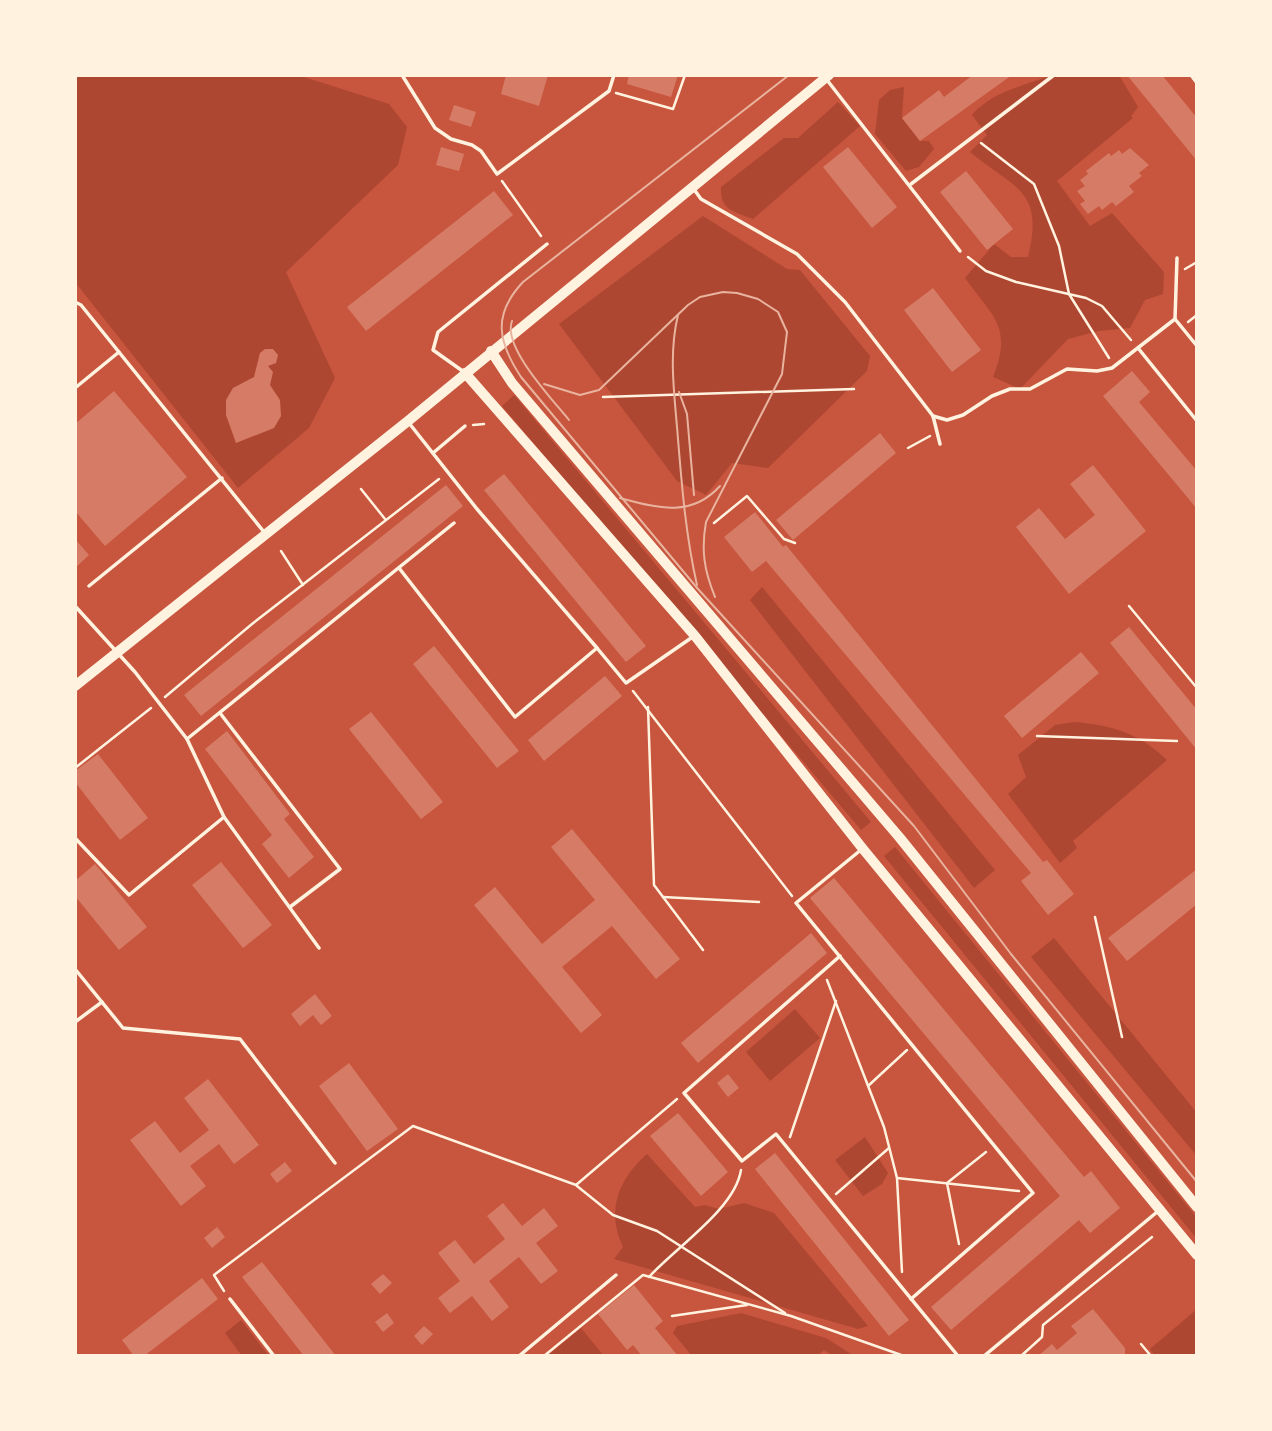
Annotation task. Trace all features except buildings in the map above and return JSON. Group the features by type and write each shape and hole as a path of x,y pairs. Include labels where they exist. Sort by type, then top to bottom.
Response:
{"street":[{"path":"75,686 408,421 827,77"},
{"path":"491,351 512,383 906,846 1197,1207"},
{"path":"465,373 695,635 863,849 1197,1255"}],"lane":[{"path":"402,75 435,128 451,139 472,145 481,151 497,174 609,92 614,75"},
{"path":"911,184 1054,75"},
{"path":"1191,75 1197,83"},
{"path":"827,77 960,251"},
{"path":"693,188 701,200 797,254 845,302 933,416 940,444"},
{"path":"465,373 433,350 439,332 547,244"},
{"path":"1177,258 1175,319 1197,346"},
{"path":"75,302 81,305 120,352 265,534"},
{"path":"933,416 947,420 963,415 992,396 1010,389 1030,388 1067,369 1097,371 1115,366 1175,319"},
{"path":"1138,348 1197,421"},
{"path":"75,388 120,352"},
{"path":"408,421 626,683 695,635"},
{"path":"433,453 465,426"},
{"path":"89,586 222,478"},
{"path":"187,739 454,523"},
{"path":"399,568 515,717 597,648"},
{"path":"75,606 117,652 187,739 224,817 319,948"},
{"path":"220,713 340,869 290,907"},
{"path":"75,838 129,895 224,817"},
{"path":"863,849 796,903 1033,1193 911,1299"},
{"path":"840,956 684,1093 742,1161 776,1134 958,1356"},
{"path":"75,969 122,1028 240,1039 335,1163"},
{"path":"75,1022 102,1002"},
{"path":"984,1356 1161,1209"},
{"path":"519,1356 616,1275"},
{"path":"230,1299 274,1356"}],"path":[{"path":"609,92 673,109 685,75"},
{"path":"972,137 1034,184 1059,246 1069,295 1115,366"},
{"path":"497,174 547,244"},
{"path":"960,251 986,271 1102,306 1138,348"},
{"path":"603,397 854,389"},
{"path":"908,448 932,435 940,444"},
{"path":"75,768 439,479"},
{"path":"361,489 386,520"},
{"path":"714,523 747,496 784,539 795,543"},
{"path":"281,551 303,585"},
{"path":"1129,606 1197,688"},
{"path":"626,683 648,707 784,883 796,903"},
{"path":"648,707 654,885 703,950"},
{"path":"1037,736 1177,741"},
{"path":"663,897 759,902"},
{"path":"1095,917 1122,1037"},
{"path":"822,972 836,1000 868,1086 897,1178 904,1290"},
{"path":"787,1147 836,1000"},
{"path":"868,1086 912,1045"},
{"path":"576,1185 684,1093"},
{"path":"230,1299 214,1275 413,1126 576,1185 613,1215 657,1231 791,1316"},
{"path":"947,1183 994,1145"},
{"path":"830,1199 889,1148"},
{"path":"649,1277 719,1209 739,1185 742,1161"},
{"path":"897,1178 1033,1193"},
{"path":"947,1183 961,1256"},
{"path":"1021,1356 1042,1337 1043,1325 1152,1237"},
{"path":"544,1356 643,1275 791,1316 905,1356"},
{"path":"672,1316 751,1305"},
{"path":"1140,1343 1151,1356"}],"shaded area":[{"path":"75,75 298,75 389,104 407,127 398,165 286,272 335,378 309,428 238,488 75,282"},
{"path":"1053,75 1119,75 1138,107 1131,116 1133,118 1057,181 1090,226 1112,213 1164,272 1163,294 1145,300 1130,328 1099,331 1068,339 1020,389 993,377 1001,346 997,323 965,278 994,244 1011,257 1028,257 1032,217 1022,192 970,152 987,135 972,115 999,95"},
{"path":"904,87 902,118 920,141 929,141 934,149 919,167 906,171 875,134 879,100 890,90"},
{"path":"838,102 860,126 753,219 725,205 721,187 784,138 798,138"},
{"path":"703,216 787,269 800,270 870,356 867,371 768,468 732,463 706,495 677,481 559,324"},
{"path":"514,395 871,822 861,830 502,406"},
{"path":"762,587 995,870 974,888 750,600"},
{"path":"1074,722 1101,725 1124,732 1146,743 1167,760 1073,841 1077,848 1060,863 1008,794 1026,777 1018,755 1055,725"},
{"path":"895,847 1197,1218 1197,1239 884,856"},
{"path":"1054,938 1197,1113 1196,1155 1031,957"},
{"path":"795,1009 820,1038 770,1081 746,1052"},
{"path":"865,1137 888,1173 882,1184 863,1196 835,1160"},
{"path":"647,1154 695,1207 705,1205 719,1209 744,1203 774,1213 868,1326 858,1329 614,1259 623,1247 616,1221 618,1197 629,1174"},
{"path":"1197,1309 1197,1356 1155,1356 1150,1349"},
{"path":"741,1313 826,1338 854,1356 833,1356 824,1350 817,1356 692,1356 673,1333 677,1326"},
{"path":"241,1320 269,1356 242,1356 225,1333"},
{"path":"581,1328 604,1356 547,1356"}],"tram line":[{"path":"789,75 523,282 506,306 503,317 503,340 507,352 521,377 698,589 914,826 1011,954 1197,1182"},
{"path":"544,384 580,395 599,390 688,305 700,297 723,292 737,293 758,299 778,312 787,332 782,374 706,522 704,560 715,597"},
{"path":"678,315 673,346 674,393 685,512 697,585"},
{"path":"512,321 514,345 521,358 569,420"},
{"path":"679,392 687,414 694,495"},
{"path":"620,498 673,508 697,503 720,486"}]}
